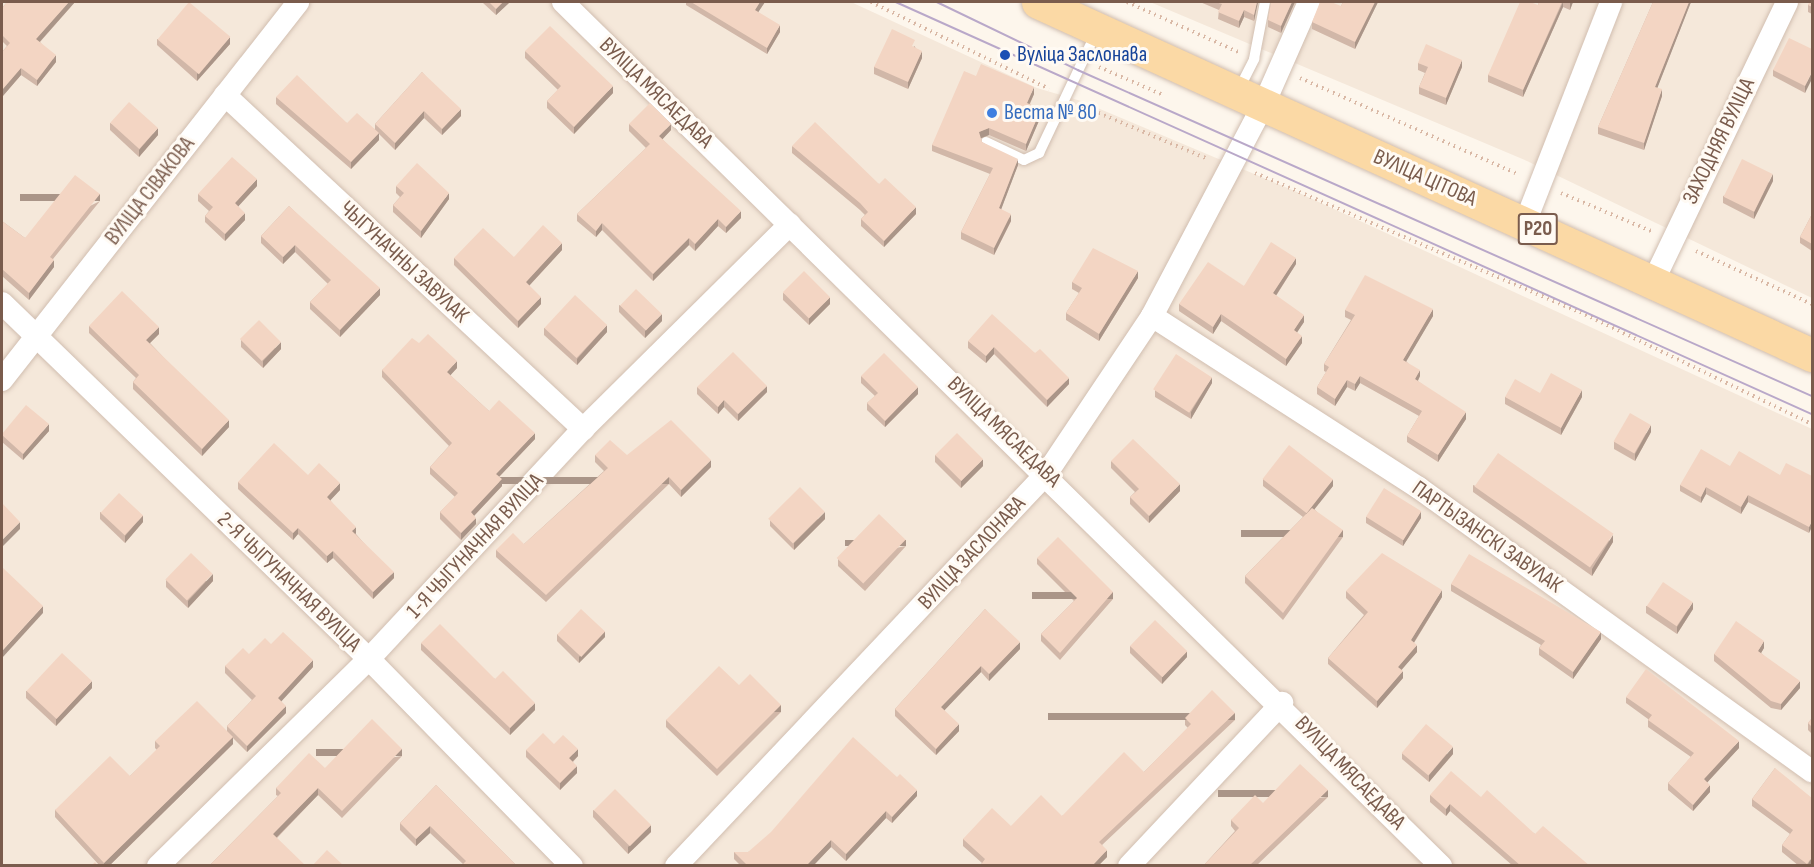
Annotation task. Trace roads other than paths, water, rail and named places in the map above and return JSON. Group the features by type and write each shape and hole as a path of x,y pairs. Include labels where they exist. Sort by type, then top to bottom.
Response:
{"main road":[{"name":"ВУЛІЦА ЦІТОВА","path":"1038,2 1812,355"}],"street":[{"name":"ВУЛІЦА СІВАКОВА","path":"2,380 297,2"},
{"name":"ВУЛІЦА МЯСАЕДАВА","path":"564,2 1282,703 1441,866"},
{"name":"ВУЛІЦА ЗАСЛОНАВА","path":"676,866 1047,473 1152,316 1234,164 1251,98 1281,70 1309,2"},
{"path":"1525,223 1611,2"},
{"name":"ЗАХОДНЯЯ ВУЛІЦА","path":"1653,282 1671,240 1787,2"},
{"name":"ЧЫГУНАЧНЫ ЗАВУЛАК","path":"225,95 583,429"},
{"name":"1-Я ЧЫГУНАЧНАЯ ВУЛІЦА","path":"158,866 369,659 583,429 790,224"},
{"name":"2-Я ЧЫГУНАЧНАЯ ВУЛІЦА","path":"2,303 369,659 572,866"},
{"name":"ПАРТЫЗАНСКІ ЗАВУЛАК","path":"1152,316 1419,488 1812,771"},
{"path":"1129,866 1282,703"}],"lane":[{"path":"1251,98 1254,59 1264,2"},
{"path":"986,142 1024,160 1039,153 1097,30"}],"tram line":[{"path":"896,2 1812,414"},
{"path":"937,2 1078,70 1812,396"}],"place":[{"name":"Вуліца Заслонава","path":"1005,55"},
{"name":"Веста № 80","path":"992,113"}]}
